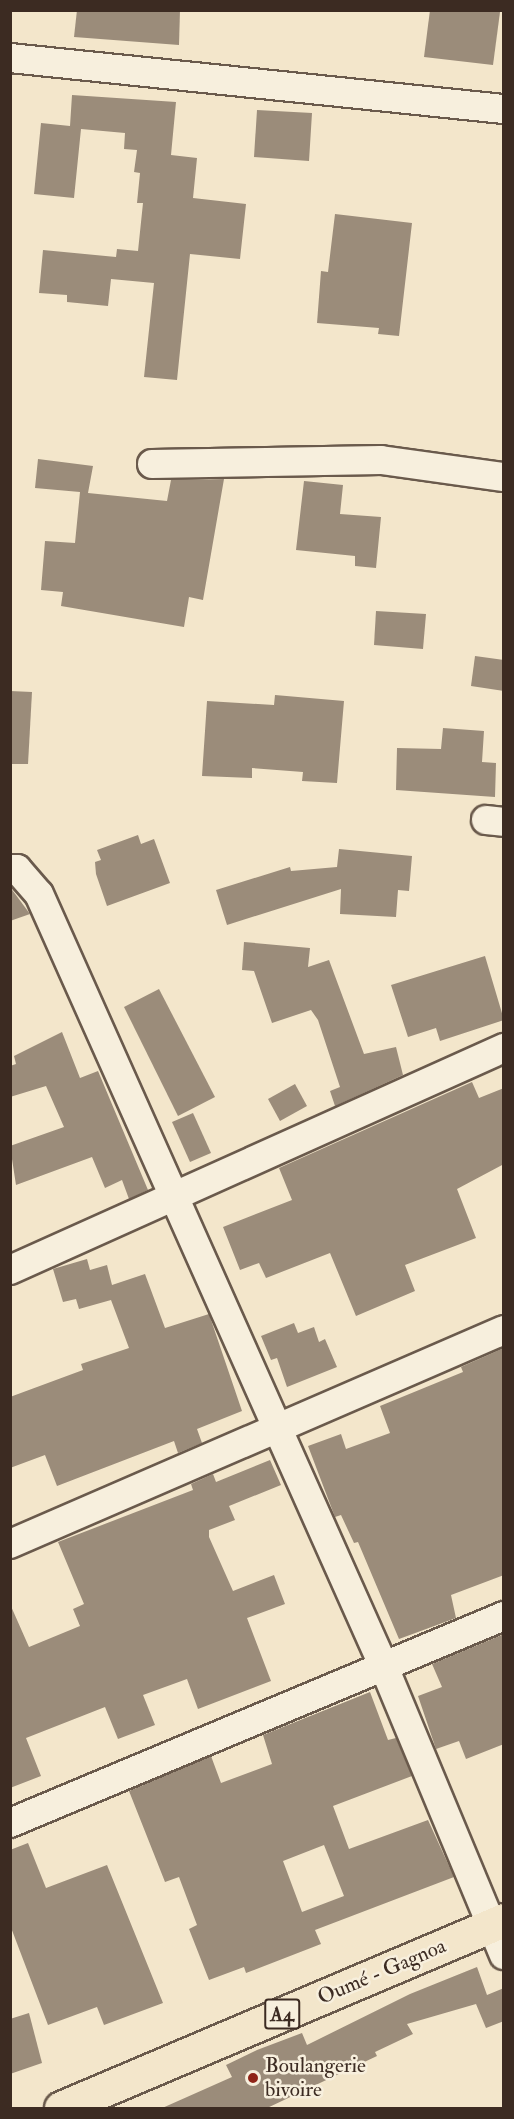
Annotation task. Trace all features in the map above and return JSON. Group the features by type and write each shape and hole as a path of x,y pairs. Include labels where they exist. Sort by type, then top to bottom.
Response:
{"main road":[{"name":"Oumé - Gagnoa","path":"61,2109 497,1923"}],"street":[{"path":"10,58 504,109"},
{"path":"152,464 381,460 504,477"},
{"path":"10,869 17,869 39,894 174,1194 274,1428 384,1667 497,1923 504,1956"},
{"path":"10,1270 504,1047"},
{"path":"10,1545 274,1428 504,1330"},
{"path":"10,1823 504,1616"}],"building":[{"path":"77,10 180,10 179,45 74,37"},
{"path":"430,10 500,12 493,65 424,57"},
{"path":"72,95 176,102 171,155 197,158 193,198 246,204 240,259 190,254 177,380 144,377 154,283 111,279 108,306 67,302 67,295 39,293 43,250 116,257 117,249 138,251 143,203 137,203 140,173 134,172 137,150 124,149 125,133 81,129 74,198 34,194 41,123 70,126"},
{"path":"257,110 312,113 309,161 254,157"},
{"path":"335,214 412,223 399,336 378,334 379,328 317,323 321,271 328,272"},
{"path":"38,459 93,466 88,493 167,501 171,480 224,479 203,600 189,597 184,627 61,606 63,592 41,590 45,541 75,543 80,492 35,488"},
{"path":"304,481 343,485 340,514 381,517 376,568 355,566 355,556 296,550"},
{"path":"376,611 426,614 423,649 374,645"},
{"path":"475,656 504,660 504,691 471,686"},
{"path":"10,691 32,692 28,764 10,764"},
{"path":"275,695 344,701 337,783 302,781 303,772 252,768 252,778 202,776 207,701 274,705"},
{"path":"443,728 484,731 482,762 496,763 495,797 396,790 397,748 441,749"},
{"path":"138,835 141,844 154,839 170,883 107,906 96,874 95,862 101,860 97,850"},
{"path":"339,849 412,856 409,891 398,890 396,917 340,914 341,889 227,925 216,890 290,867 291,871 337,867"},
{"path":"10,887 30,914 10,921"},
{"path":"244,942 310,948 308,967 329,960 364,1054 396,1047 403,1075 335,1106 330,1091 340,1087 318,1020 311,1010 272,1023 254,971 242,970"},
{"path":"485,956 504,1020 440,1041 436,1028 408,1037 391,985"},
{"path":"159,989 215,1097 178,1116 124,1007"},
{"path":"62,1032 80,1078 98,1071 148,1190 129,1199 122,1180 105,1188 92,1157 16,1185 10,1146 64,1127 46,1086 10,1097 10,1066 16,1064 14,1056"},
{"path":"472,1082 479,1098 504,1088 504,1164 457,1189 476,1238 405,1265 415,1291 356,1316 330,1253 266,1278 259,1263 240,1270 223,1227 292,1200 279,1168"},
{"path":"295,1084 307,1106 280,1121 268,1099"},
{"path":"193,1113 211,1153 190,1162 172,1122"},
{"path":"87,1259 90,1270 107,1265 112,1285 145,1274 165,1328 209,1314 242,1411 197,1429 202,1443 178,1453 174,1441 57,1486 45,1455 10,1468 10,1397 83,1370 81,1364 129,1348 111,1300 79,1309 76,1299 63,1302 53,1269"},
{"path":"294,1323 298,1333 314,1327 319,1342 325,1339 337,1367 287,1387 277,1358 271,1360 261,1336"},
{"path":"504,1348 504,1575 451,1595 456,1618 399,1639 358,1542 354,1543 341,1515 335,1517 308,1446 341,1434 346,1449 390,1433 380,1406 463,1372 461,1367"},
{"path":"270,1460 281,1485 229,1506 235,1520 209,1530 209,1537 233,1591 274,1575 285,1604 247,1618 271,1681 198,1709 187,1679 143,1695 155,1725 118,1739 105,1707 26,1738 41,1776 10,1788 10,1604 29,1647 80,1626 73,1609 84,1604 58,1542 193,1490 191,1484 213,1474 216,1482"},
{"path":"504,1634 504,1744 466,1759 459,1741 436,1749 418,1696 442,1687 432,1664"},
{"path":"370,1692 388,1740 396,1738 412,1776 333,1806 349,1849 428,1820 454,1877 315,1930 321,1944 246,1973 244,1967 209,1980 189,1929 197,1925 179,1877 165,1882 129,1791 211,1756 221,1783 272,1764 263,1735","holes":["324,1845 344,1896 302,1912 283,1861"]},
{"path":"28,1843 46,1888 107,1865 163,2003 104,2025 97,2007 48,2025 10,1925 10,1850"},
{"path":"477,1967 487,1995 504,1988 504,2021 486,2028 476,2004 407,2024 413,2034 375,2052 377,2056 265,2109 160,2109 232,2077 226,2065 257,2050 302,2033 307,2045 410,1994"},
{"path":"29,2013 42,2063 10,2074 10,2019"}],"place":[{"name":"Boulangerie bivoire","path":"253,2078"}]}
